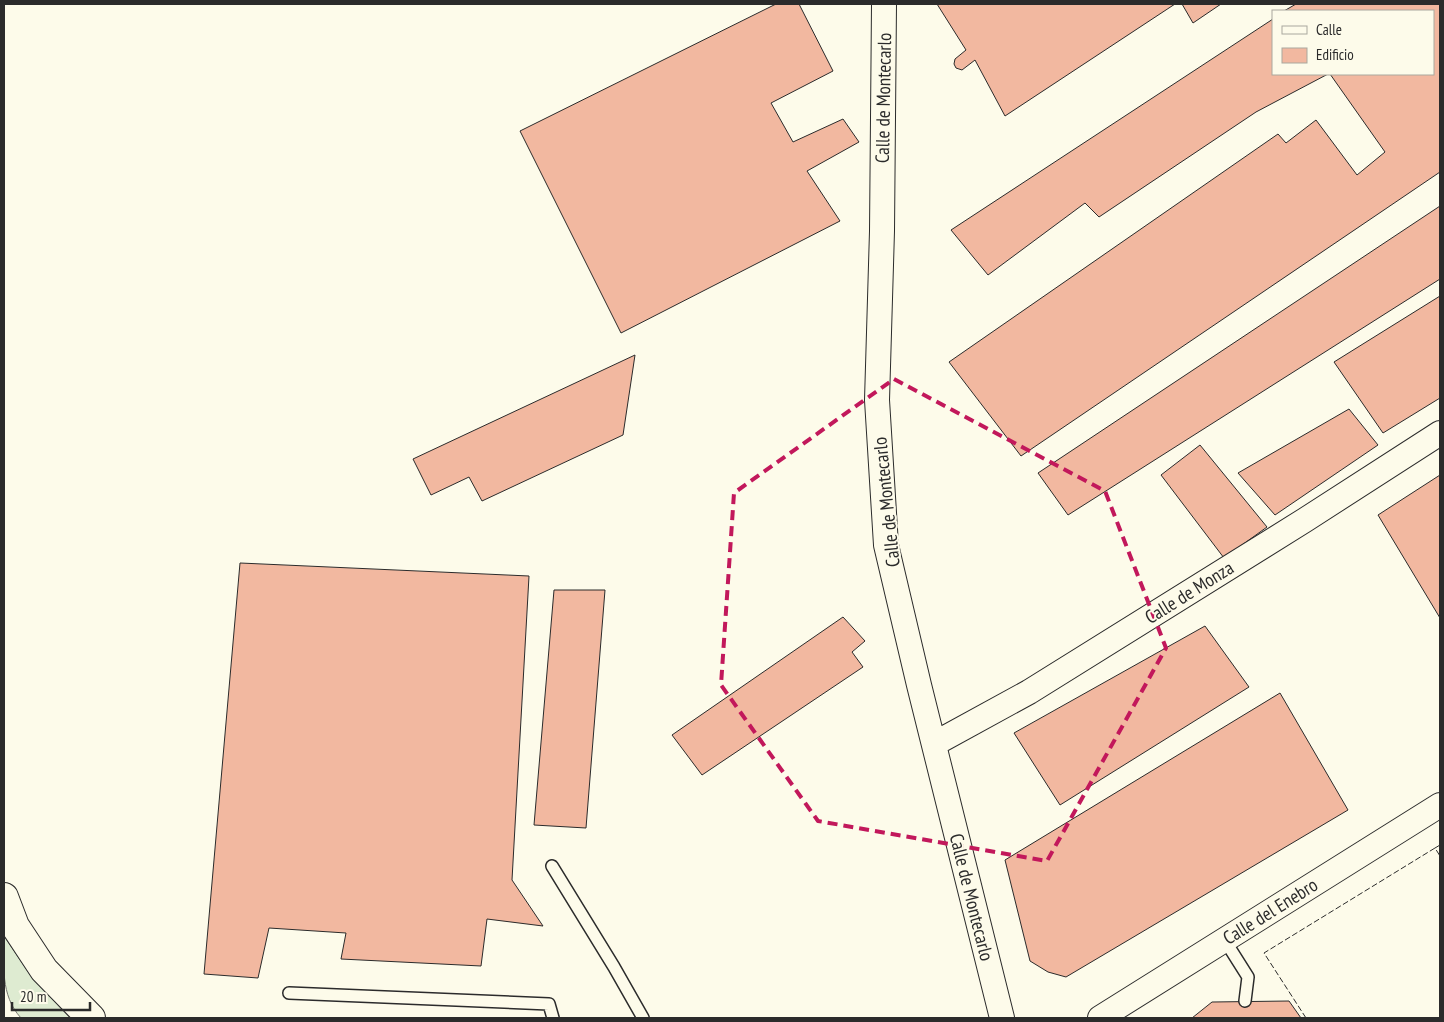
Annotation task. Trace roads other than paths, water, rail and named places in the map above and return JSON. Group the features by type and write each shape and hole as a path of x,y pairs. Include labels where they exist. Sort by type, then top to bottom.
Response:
{"highway":[{"path":"4,897 15,926 44,970 92,1018"}],"street":[{"name":"Calle de Montecarlo","path":"884,4 882,231 877,400 886,545 1002,1018"},
{"name":"Calle de Monza","path":"934,744 1029,692 1305,520 1440,432"},
{"name":"Calle del Enebro","path":"1100,1018 1440,805"}],"lane":[{"path":"552,866 614,966 642,1018"},
{"path":"1224,939 1248,977 1245,1001"},
{"path":"289,993 549,1004 552,1018"}]}
